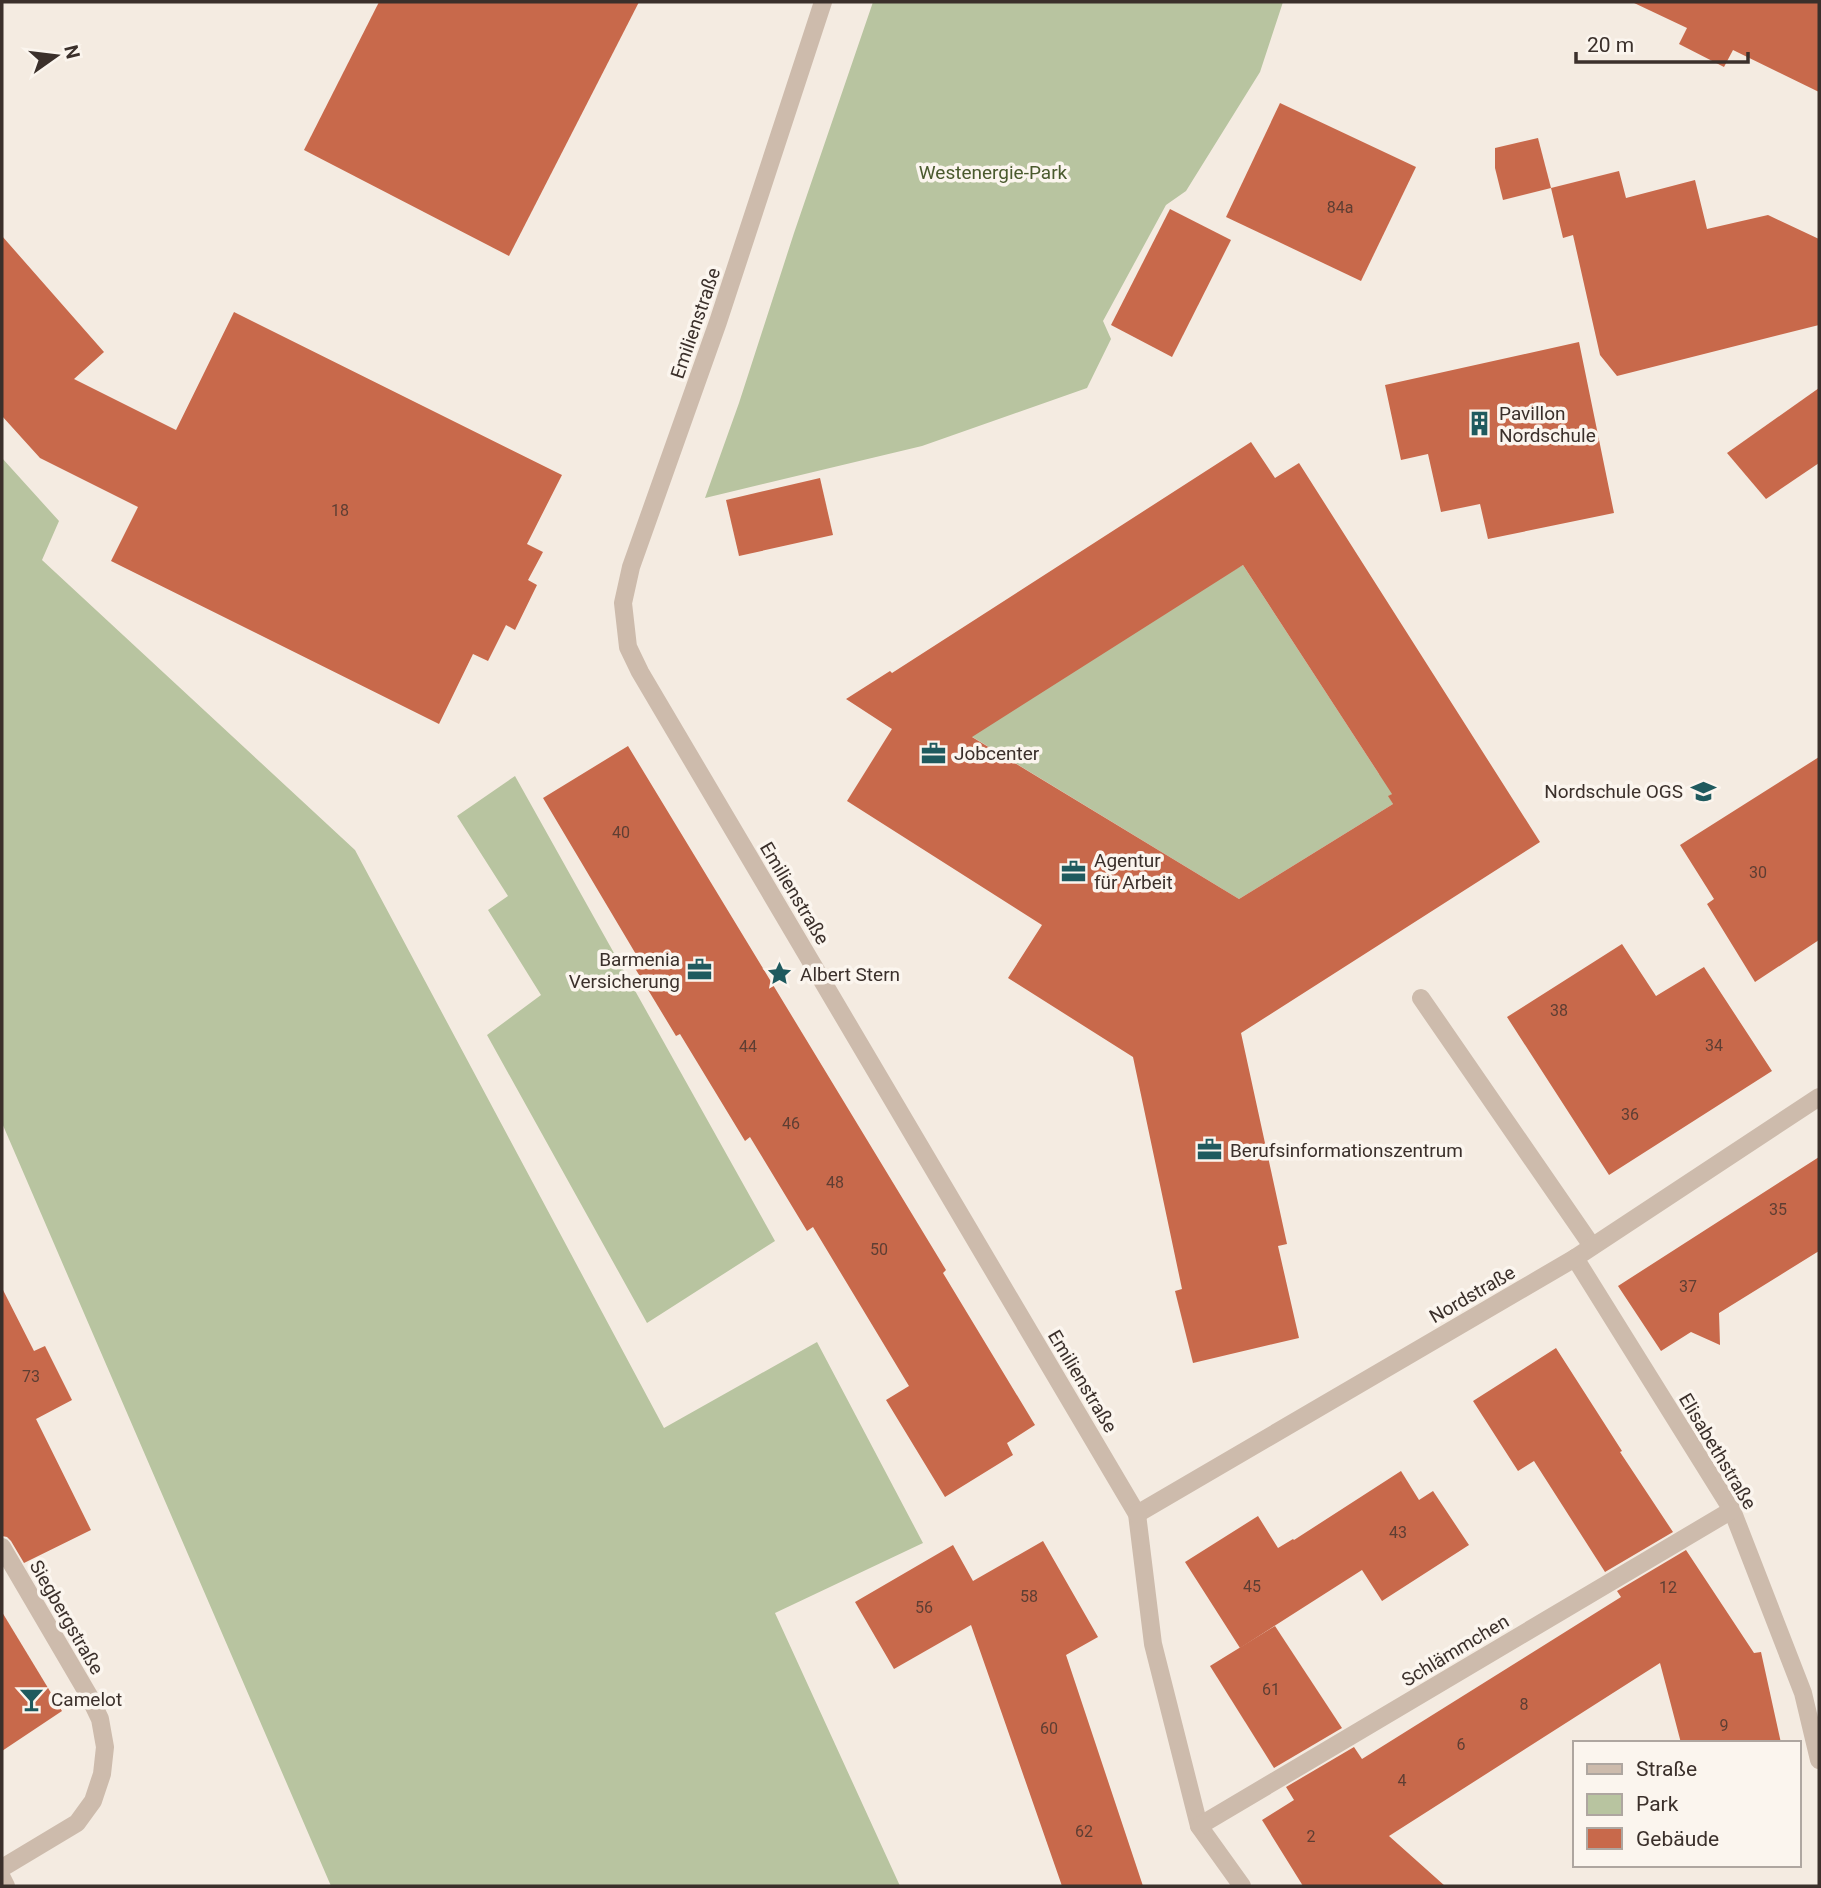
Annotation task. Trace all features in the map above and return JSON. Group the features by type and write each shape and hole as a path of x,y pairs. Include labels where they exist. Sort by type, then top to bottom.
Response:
{"street":[{"name":"Emilienstraße","path":"823,2 711,344 631,567 623,603 628,648 1137,1514 1153,1644 1199,1826 1242,1886"},
{"path":"1421,998 1592,1246"},
{"name":"Nordstraße","path":"1137,1514 1575,1258 1819,1097"},
{"name":"Elisabethstraße","path":"1575,1258 1732,1510 1803,1693 1819,1760"},
{"name":"Schlämmchen","path":"1199,1826 1732,1510"},
{"name":"Siegbergstraße","path":"2,1547 88,1694 100,1719 105,1747 102,1774 93,1801 77,1823 2,1868"},
{"path":"2,1878 6,1886"}],"green space":[{"name":"Westenergie-Park","path":"873,2 1283,2 1260,72 1186,191 1166,205 1103,321 1111,339 1087,388 922,446 705,498 739,403"},
{"path":"2,458 59,521 42,560 355,850 664,1428 817,1342 923,1543 775,1613 900,1886 331,1886 2,1123"},
{"path":"1243,565 1379,774 1429,770 1389,796 1393,804 1239,899 956,727"},
{"path":"515,776 775,1241 647,1323 487,1035 541,995 488,910 508,896 457,816"}],"building":[{"path":"379,2 639,2 509,256 304,150"},
{"path":"1632,2 1819,2 1819,92 1733,50 1724,67 1679,44 1687,28"},
{"path":"1280,103 1416,167 1361,281 1226,217"},
{"path":"1538,138 1551,188 1503,200 1495,168 1495,148"},
{"path":"1619,171 1626,198 1695,180 1707,229 1768,215 1819,239 1819,325 1617,376 1600,355 1573,235 1563,238 1551,188"},
{"path":"1170,209 1231,240 1172,357 1111,325"},
{"path":"2,236 104,352 74,379 176,430 234,312 562,475 527,544 543,552 528,580 537,585 515,630 506,625 488,661 473,654 439,724 111,561 138,507 40,458 2,416"},
{"name":"Pavillon Nordschule","path":"1579,342 1614,513 1488,539 1480,504 1441,512 1428,454 1401,460 1385,385"},
{"path":"1819,388 1819,463 1766,499 1727,453"},
{"name":"Agentur für Arbeit","path":"1251,442 1275,478 1299,463 1540,842 1241,1033 1287,1244 1278,1246 1299,1338 1193,1363 1175,1291 1182,1289 1133,1057 1008,978 1042,925 847,801 892,729 846,699 890,671 892,673","holes":["1243,565 1392,794 1388,796 1393,804 1239,899 972,737"]},
{"path":"820,478 833,535 739,556 726,500"},
{"path":"628,746 946,1270 943,1273 1035,1425 1007,1443 1013,1455 945,1497 886,1400 909,1386 813,1227 807,1231 750,1137 745,1141 680,1034 676,1036 630,960 637,956 543,798"},
{"path":"1819,757 1819,940 1755,982 1707,904 1714,899 1680,845"},
{"path":"1622,944 1656,996 1704,967 1772,1071 1609,1175 1507,1017"},
{"path":"1819,1157 1819,1251 1719,1313 1720,1345 1691,1332 1661,1351 1618,1286"},
{"path":"2,1288 34,1351 45,1346 72,1400 36,1419 91,1530 24,1563 11,1541 2,1536"},
{"path":"1556,1348 1673,1532 1605,1572 1534,1461 1518,1471 1473,1401"},
{"path":"1401,1471 1419,1500 1433,1491 1469,1545 1382,1601 1362,1570 1240,1648 1185,1562 1258,1516 1278,1548"},
{"path":"1043,1541 1098,1637 1066,1655 1143,1886 1062,1886 971,1625 894,1669 855,1602 953,1545 973,1581"},
{"path":"1686,1550 1754,1653 1761,1652 1781,1741 1680,1741 1660,1663 1389,1836 1445,1886 1303,1886 1262,1820 1294,1800 1286,1787 1354,1747 1362,1759 1621,1597 1617,1591"},
{"name":"Camelot","path":"2,1612 62,1711 2,1751"},
{"path":"1275,1626 1342,1728 1274,1768 1210,1666"}],"place":[{"name":"Pavillon Nordschule","path":"1479,424"},
{"name":"Jobcenter","path":"934,753"},
{"name":"Nordschule OGS","path":"1703,791"},
{"name":"Agentur für Arbeit","path":"1074,871"},
{"name":"Barmenia Versicherung","path":"700,970"},
{"name":"Albert Stern","path":"780,974"},
{"name":"Berufsinformationszentrum","path":"1210,1150"},
{"name":"Camelot","path":"31,1699"}]}
